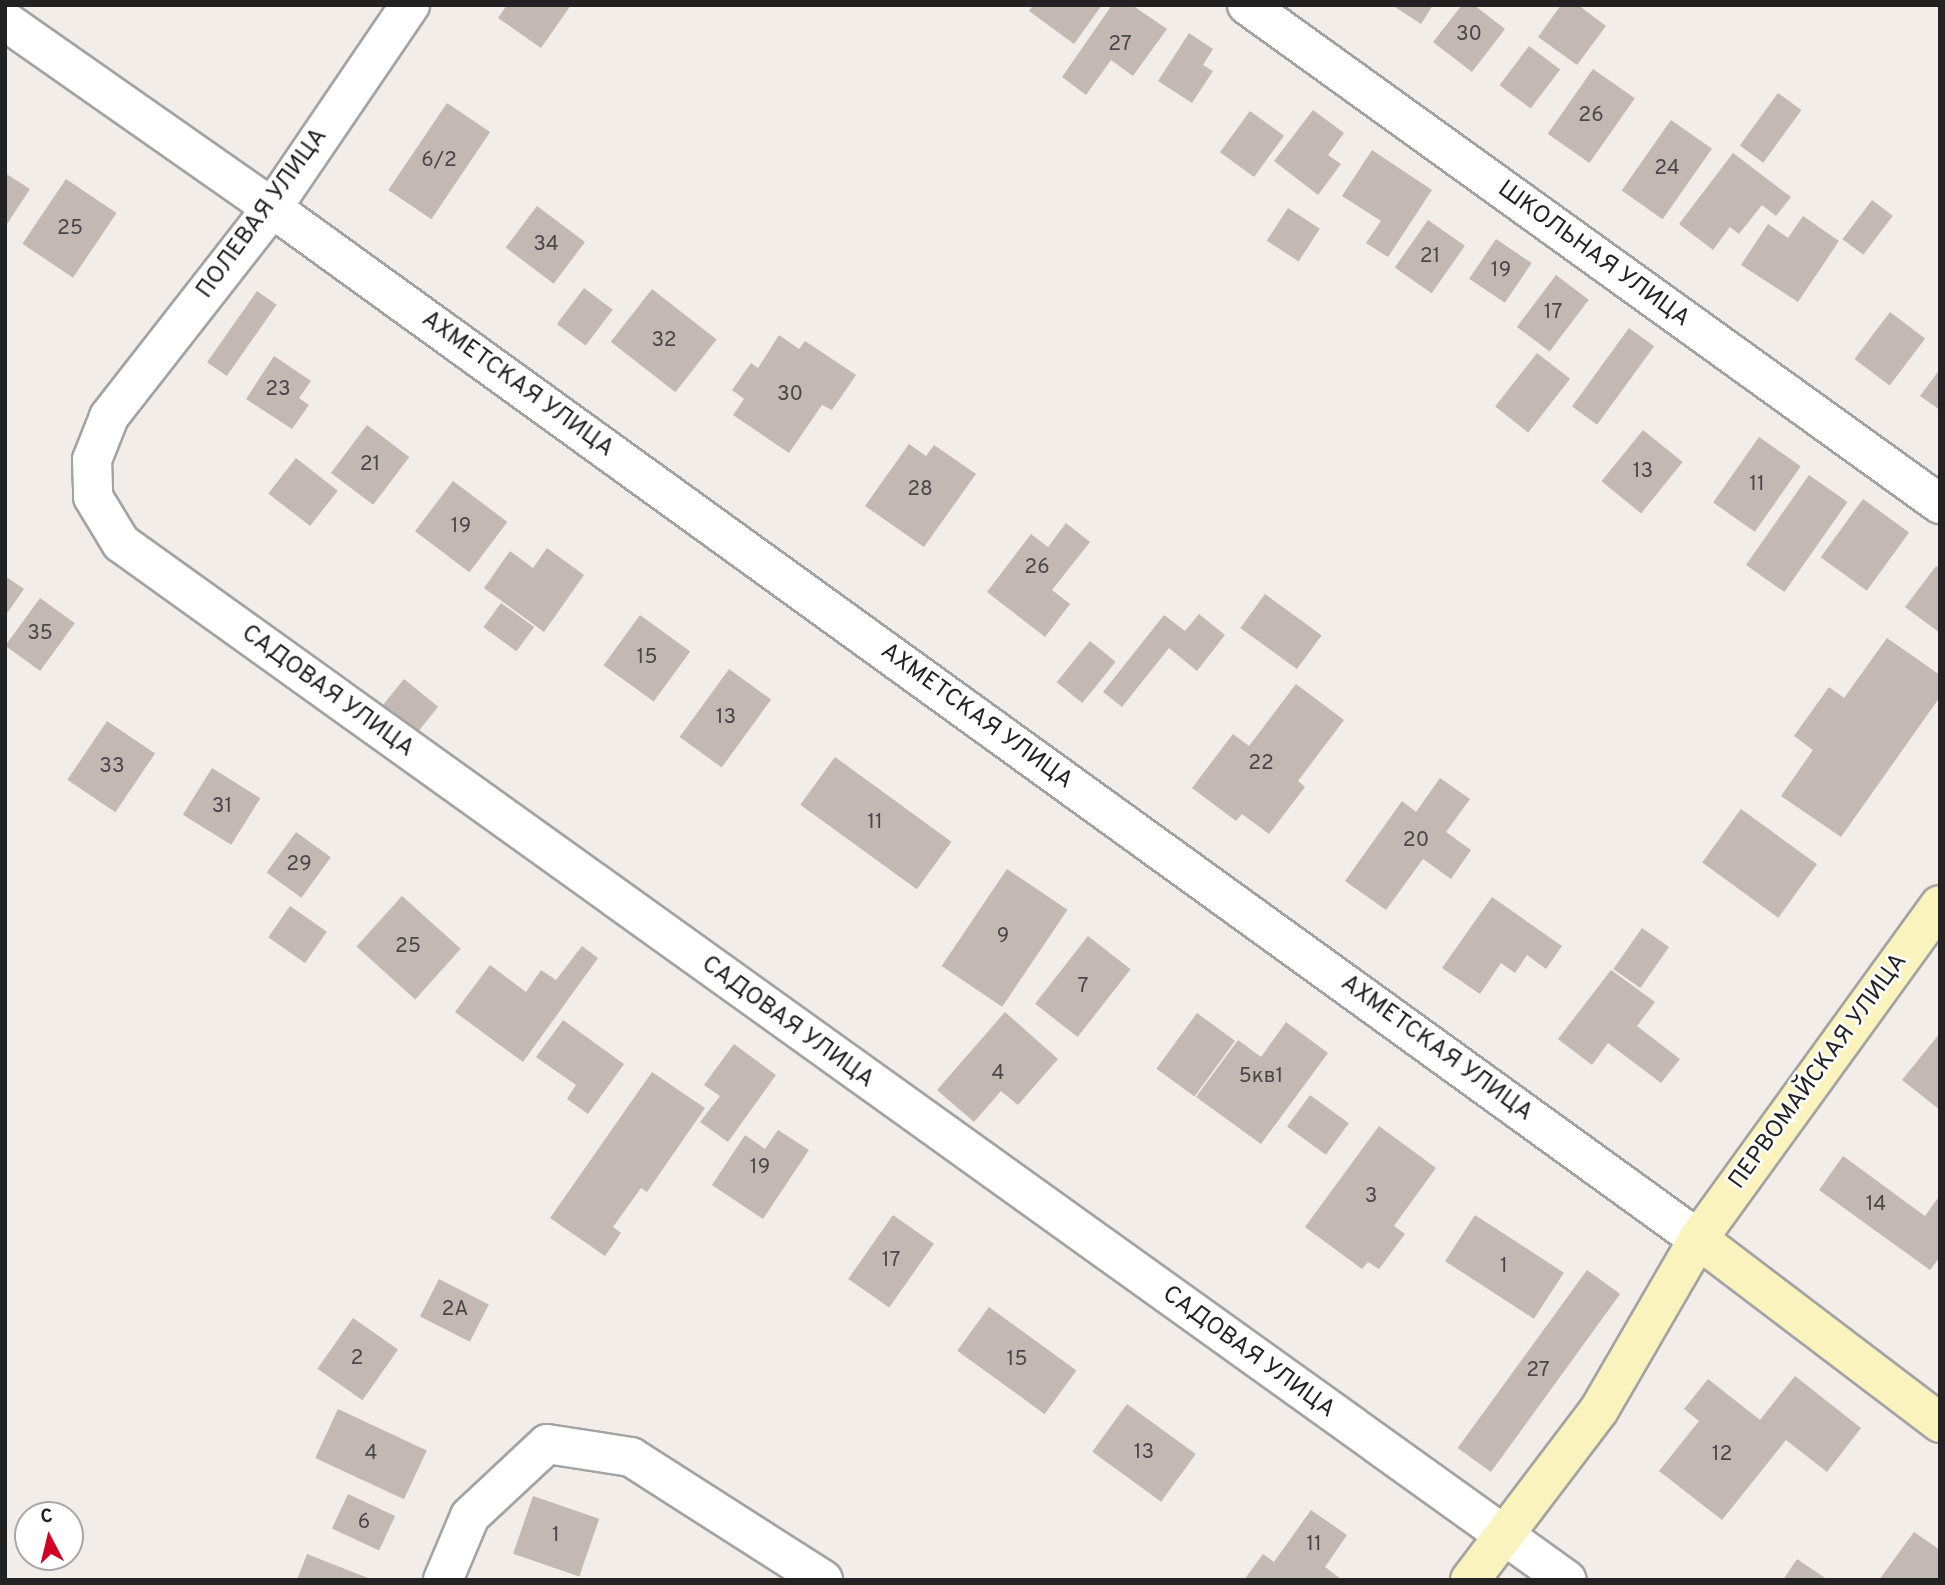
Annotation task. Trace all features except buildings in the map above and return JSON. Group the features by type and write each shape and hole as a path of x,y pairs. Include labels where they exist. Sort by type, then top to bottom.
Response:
{"street":[{"name":"ПОЛЕВАЯ УЛИЦА","path":"109,417 272,208 410,5"},
{"name":"ШКОЛЬНАЯ УЛИЦА","path":"1247,5 1940,504"},
{"name":"АХМЕТСКАЯ УЛИЦА","path":"5,21 272,208 1698,1239 1940,1423"},
{"name":"САДОВАЯ УЛИЦА","path":"109,417 92,460 93,497 121,543 1503,1537 1567,1580"},
{"name":"ПЕРВОМАЙСКАЯ УЛИЦА","path":"1470,1580 1599,1410 1698,1239 1940,905"},
{"path":"443,1580 470,1516 547,1444 631,1457 823,1580"}]}
